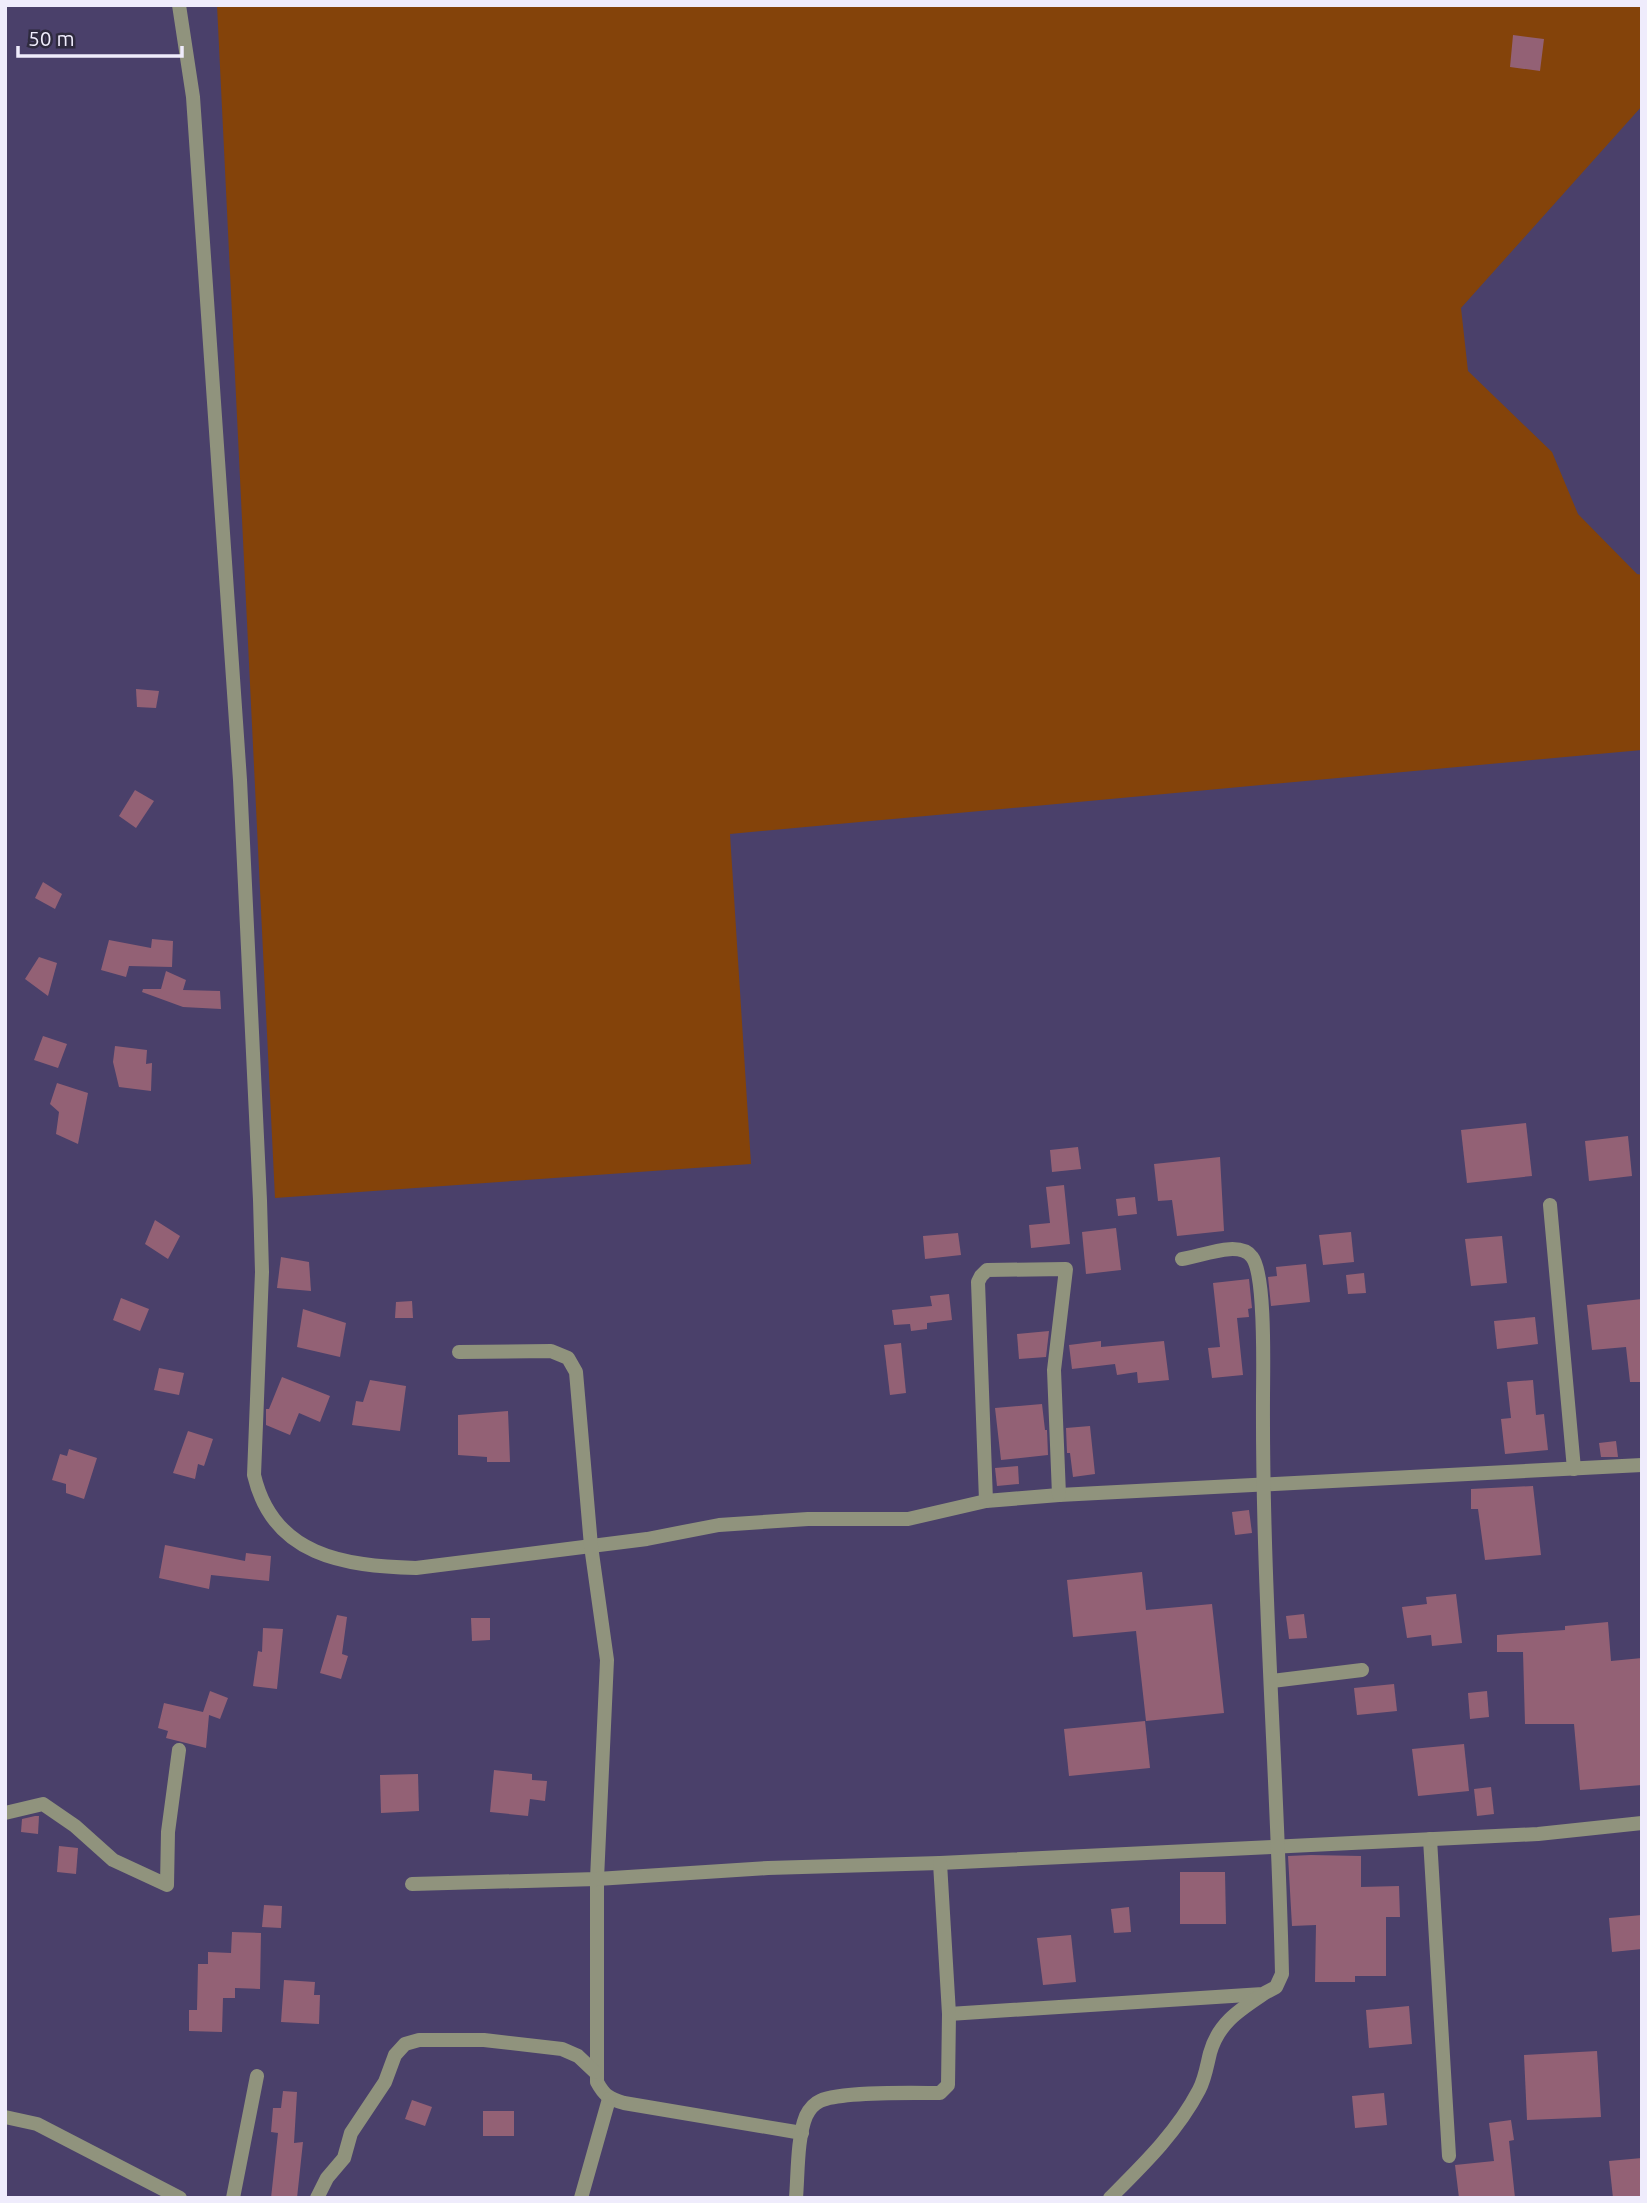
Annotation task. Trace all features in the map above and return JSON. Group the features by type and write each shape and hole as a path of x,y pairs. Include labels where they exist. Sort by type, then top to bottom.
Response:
{"street":[{"path":"179,5 193,97 240,780 260,1212 261,1285 254,1475 259,1498 272,1520 298,1544 324,1554 381,1567 416,1568 647,1539 719,1525 808,1519 908,1519 986,1501 1642,1465"},
{"path":"1550,1206 1574,1469"},
{"path":"1110,2198 1170,2136 1201,2087 1217,2034 1239,2010 1276,1987 1282,1974 1279,1845 1262,1485 1263,1337 1258,1273 1251,1255 1239,1249 1182,1259"},
{"path":"986,1501 978,1282 987,1270 1066,1269 1054,1370 1059,1495"},
{"path":"459,1352 551,1351 568,1358 576,1372 591,1546 607,1660 597,1879 597,2082 609,2099 697,2118 802,2133"},
{"path":"1272,1681 1362,1670"},
{"path":"5,1813 43,1804 75,1826 113,1860 167,1885 168,1832 179,1750"},
{"path":"412,1884 597,1879 768,1868 940,1863 1538,1834 1642,1823"},
{"path":"1430,1839 1449,2156"},
{"path":"796,2198 804,2119 810,2108 821,2100 842,2096 940,2093 948,2085 949,2014 940,1863"},
{"path":"949,2014 1264,1994"},
{"path":"317,2198 327,2178 344,2158 351,2133 385,2082 395,2055 405,2044 419,2040 484,2040 562,2049 578,2056 596,2072"},
{"path":"233,2198 257,2076"},
{"path":"581,2198 609,2099"},
{"path":"5,2117 37,2124 180,2198"}],"shaded area":[{"path":"217,5 1642,5 1642,106 1461,308 1468,371 1552,452 1578,514 1637,574 1642,575 1642,750 730,834 751,1164 275,1198"}],"building":[{"path":"1513,35 1544,39 1540,71 1510,67"},
{"path":"136,689 159,691 156,708 137,707"},
{"path":"135,790 154,801 136,828 119,816"},
{"path":"43,882 62,894 55,909 35,898"},
{"path":"152,939 173,941 172,967 129,966 126,977 101,970 109,940 151,948"},
{"path":"39,957 57,963 48,996 25,979"},
{"path":"166,971 186,980 183,990 220,991 221,1009 183,1007 142,992 143,989 161,989"},
{"path":"43,1036 67,1044 58,1068 34,1060"},
{"path":"115,1046 147,1050 146,1064 152,1063 151,1091 119,1087 113,1062"},
{"path":"57,1083 88,1093 78,1144 56,1134 59,1112 50,1104"},
{"path":"1526,1123 1532,1176 1467,1183 1461,1130"},
{"path":"1628,1136 1632,1176 1589,1181 1585,1141"},
{"path":"1078,1147 1081,1169 1052,1172 1050,1150"},
{"path":"1220,1157 1224,1231 1177,1236 1172,1200 1158,1201 1154,1164"},
{"path":"1064,1185 1070,1244 1031,1248 1029,1225 1050,1223 1046,1187"},
{"path":"1135,1197 1137,1214 1118,1216 1116,1199"},
{"path":"155,1220 180,1236 168,1259 145,1244"},
{"path":"1116,1228 1121,1270 1086,1274 1082,1232"},
{"path":"1351,1232 1354,1262 1323,1265 1319,1235"},
{"path":"958,1233 961,1255 925,1259 923,1236"},
{"path":"1502,1236 1507,1283 1471,1286 1465,1239"},
{"path":"281,1257 309,1262 311,1291 277,1288"},
{"path":"1306,1264 1310,1302 1271,1306 1268,1277 1277,1276 1276,1267"},
{"path":"1364,1273 1366,1293 1348,1294 1346,1275"},
{"path":"1249,1279 1252,1308 1248,1309 1249,1317 1237,1318 1243,1375 1212,1378 1208,1348 1220,1347 1213,1283"},
{"path":"949,1294 952,1320 927,1323 927,1329 911,1331 910,1324 894,1325 892,1310 932,1306 930,1296"},
{"path":"121,1298 149,1309 140,1331 113,1320"},
{"path":"1642,1299 1642,1382 1630,1382 1626,1347 1592,1350 1587,1305"},
{"path":"412,1301 413,1318 395,1318 396,1302"},
{"path":"303,1309 346,1323 340,1357 297,1347"},
{"path":"1535,1317 1538,1344 1497,1349 1494,1321"},
{"path":"1049,1331 1046,1357 1019,1359 1017,1334"},
{"path":"1101,1341 1101,1347 1164,1341 1169,1380 1138,1383 1137,1372 1117,1375 1115,1364 1072,1369 1069,1345"},
{"path":"901,1343 906,1393 890,1395 884,1345"},
{"path":"159,1368 184,1373 179,1395 154,1390"},
{"path":"282,1377 330,1396 320,1422 299,1413 290,1435 266,1425 266,1409 269,1409"},
{"path":"370,1380 406,1386 400,1431 352,1425 356,1401 363,1402"},
{"path":"1533,1380 1536,1415 1544,1414 1548,1450 1505,1454 1501,1419 1511,1418 1507,1382"},
{"path":"1042,1404 1048,1455 1001,1460 995,1408"},
{"path":"508,1411 510,1462 487,1462 487,1457 458,1455 458,1415"},
{"path":"1090,1426 1095,1474 1073,1477 1070,1453 1067,1453 1066,1428"},
{"path":"188,1431 213,1439 204,1466 198,1464 195,1479 173,1473"},
{"path":"1616,1441 1618,1457 1601,1457 1599,1443"},
{"path":"69,1449 97,1458 84,1499 66,1493 66,1484 52,1480 60,1454 67,1456"},
{"path":"1018,1466 1019,1484 997,1486 995,1468"},
{"path":"1533,1486 1541,1555 1485,1560 1478,1509 1471,1509 1471,1489"},
{"path":"1249,1510 1252,1533 1235,1535 1232,1512"},
{"path":"165,1545 245,1561 246,1553 271,1556 269,1581 211,1575 209,1589 159,1578"},
{"path":"1142,1572 1146,1610 1212,1604 1224,1713 1146,1721 1136,1631 1073,1637 1067,1580"},
{"path":"1456,1594 1462,1643 1432,1646 1431,1635 1407,1638 1402,1607 1427,1604 1426,1597"},
{"path":"1304,1614 1307,1638 1289,1639 1286,1616"},
{"path":"337,1615 347,1617 342,1654 348,1656 341,1679 320,1673"},
{"path":"471,1618 490,1618 490,1640 472,1641"},
{"path":"1608,1622 1611,1661 1642,1658 1642,1785 1580,1790 1574,1724 1525,1724 1523,1652 1497,1652 1497,1635 1565,1630 1565,1626"},
{"path":"263,1628 283,1629 277,1689 253,1686 258,1651 262,1652"},
{"path":"1394,1684 1397,1711 1357,1715 1354,1688"},
{"path":"210,1691 228,1698 220,1719 209,1715 206,1748 166,1738 168,1731 158,1728 164,1703 203,1712"},
{"path":"1487,1691 1489,1717 1470,1719 1468,1693"},
{"path":"1145,1721 1150,1768 1069,1776 1064,1729"},
{"path":"1464,1744 1469,1791 1418,1796 1412,1749"},
{"path":"494,1770 532,1774 532,1780 547,1781 545,1801 530,1799 528,1816 490,1812"},
{"path":"418,1774 419,1811 381,1813 380,1775"},
{"path":"1491,1787 1494,1814 1477,1816 1474,1789"},
{"path":"39,1816 38,1834 21,1832 22,1819"},
{"path":"59,1846 78,1848 76,1874 57,1872"},
{"path":"1288,1856 1361,1856 1361,1887 1399,1886 1400,1917 1386,1917 1386,1976 1355,1976 1355,1982 1315,1982 1316,1925 1292,1926"},
{"path":"1180,1872 1225,1872 1226,1924 1180,1924"},
{"path":"264,1905 282,1906 281,1928 262,1927"},
{"path":"1129,1907 1131,1932 1114,1933 1111,1909"},
{"path":"1642,1915 1642,1949 1612,1952 1609,1918"},
{"path":"232,1932 261,1933 260,1989 235,1988 235,1998 223,1998 222,2032 189,2031 189,2010 197,2010 198,1964 208,1964 208,1952 231,1953"},
{"path":"1071,1935 1076,1982 1043,1985 1037,1938"},
{"path":"284,1980 315,1982 314,1995 320,1995 319,2024 281,2022"},
{"path":"1409,2006 1412,2044 1369,2048 1366,2010"},
{"path":"1597,2051 1601,2117 1527,2120 1524,2055"},
{"path":"283,2091 297,2092 294,2143 303,2142 297,2198 271,2198 278,2133 271,2132 273,2108 281,2108"},
{"path":"1384,2093 1387,2125 1355,2128 1352,2096"},
{"path":"412,2100 432,2107 425,2126 405,2119"},
{"path":"483,2111 514,2111 514,2136 483,2136"},
{"path":"1511,2120 1514,2140 1509,2141 1515,2198 1459,2198 1455,2165 1494,2161 1489,2123"},
{"path":"1642,2158 1642,2198 1613,2198 1609,2161"}]}
